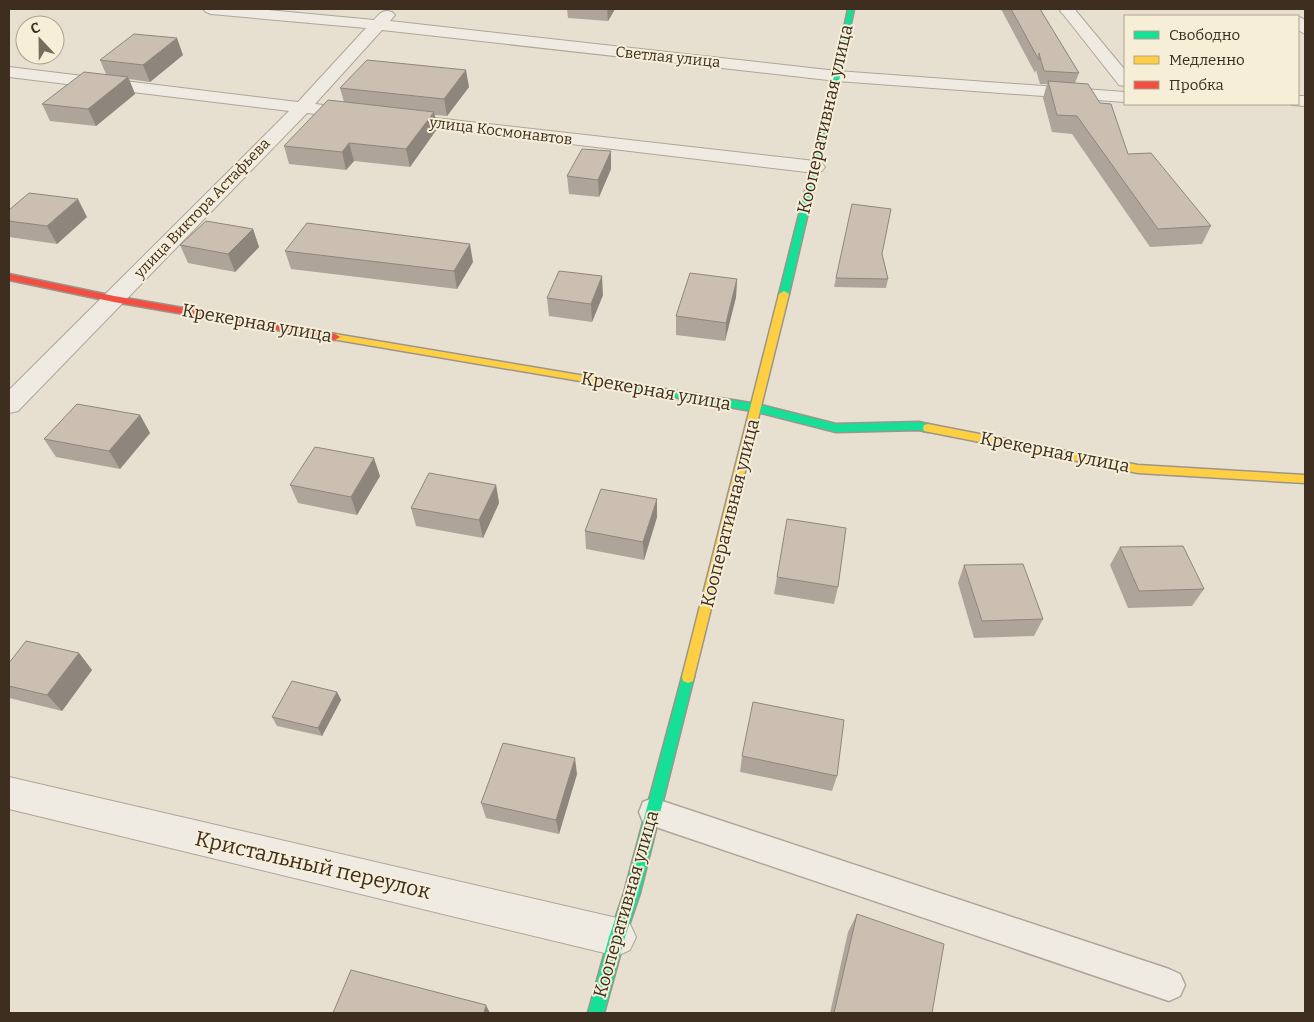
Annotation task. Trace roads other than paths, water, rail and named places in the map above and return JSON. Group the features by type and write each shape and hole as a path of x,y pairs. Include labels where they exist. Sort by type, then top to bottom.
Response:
{"street":[{"name":"Светлая улица","path":"211,9 379,25 837,76 1124,97"},
{"name":"улица Виктора Астафьева","path":"9,405 302,108 393,9"},
{"name":"Кооперативная улица","path":"596,1013 617,937 632,893 757,408 837,76 851,9"},
{"path":"1070,9 1068,11 1124,80"},
{"name":"улица Космонавтов","path":"9,72 815,167"},
{"name":"Крекерная улица","path":"9,276 114,299 757,408 836,428 920,426 1138,469 1305,479"},
{"name":"Кристальный переулок","path":"9,793 617,937"}],"lane":[{"path":"653,812 1169,985"}]}
